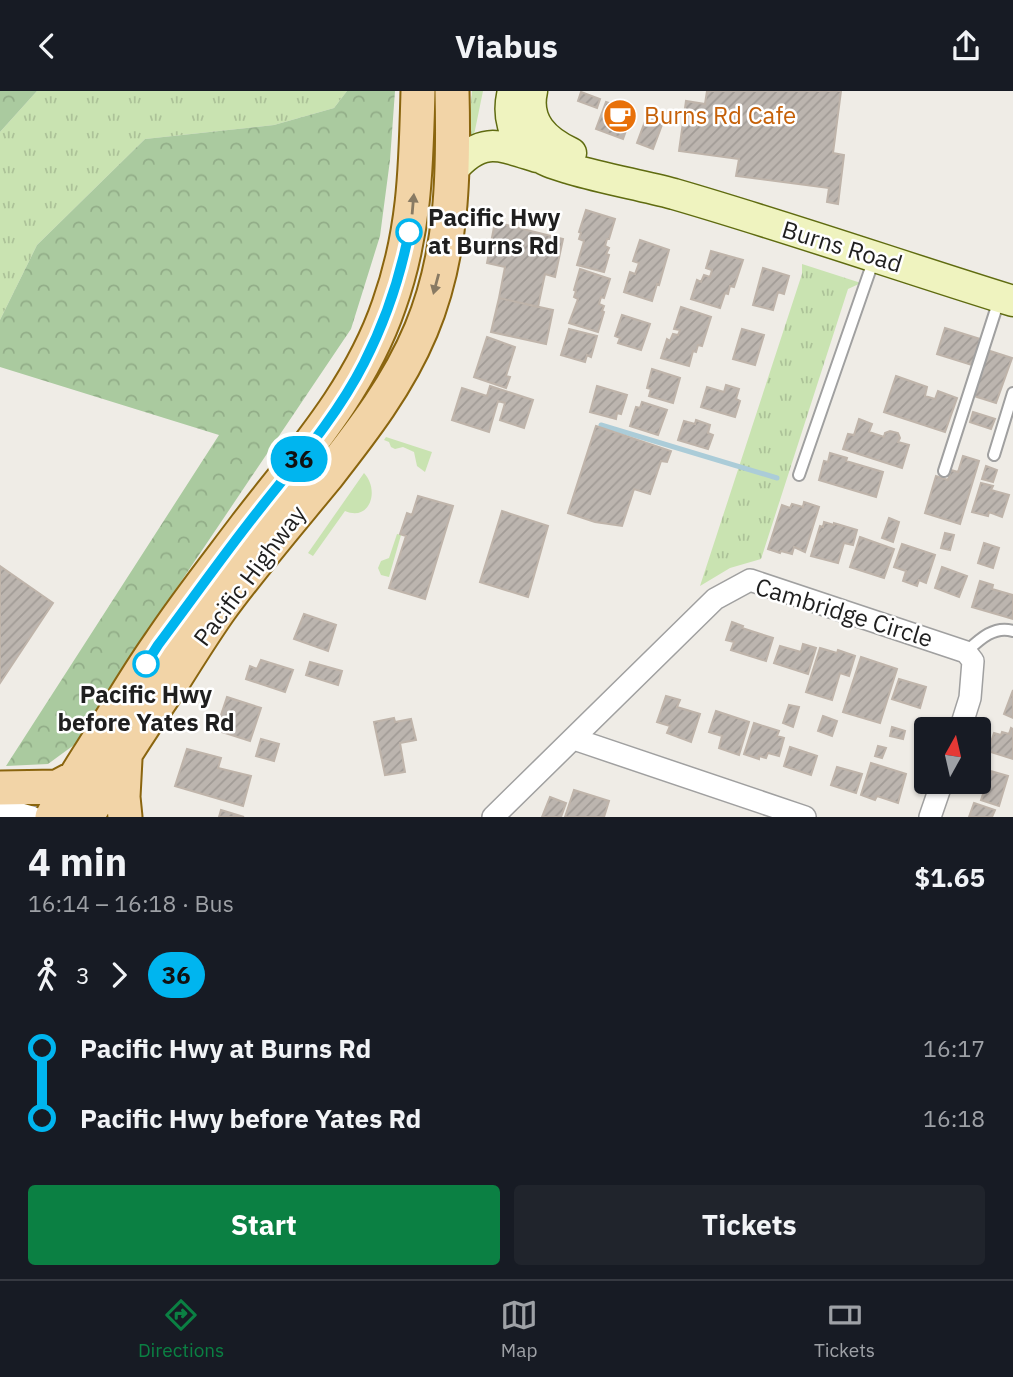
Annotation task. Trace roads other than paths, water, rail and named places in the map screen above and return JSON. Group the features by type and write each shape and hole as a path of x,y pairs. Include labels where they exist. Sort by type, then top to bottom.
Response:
{"main road":[{"name":"Pacific Highway","path":"52,817 158,645 321,430 363,365 389,307 406,248 415,184 418,91"},
{"name":"Pacific Highway","path":"87,817 125,753 218,613 354,442 398,377 421,329 437,284 447,233 453,169 452,91"},
{"path":"125,753 122,797 125,817"},
{"path":"0,788 57,787 76,777"}],"street":[{"name":"Burns Road","path":"513,91 510,118 516,134 526,147 544,159 610,180 671,194 1007,299"},
{"name":"Burns Road","path":"532,91 532,118 551,143 671,194"},
{"path":"453,169 474,150 488,145 544,159"},
{"name":"Cambridge Circle","path":"493,817 715,599 750,580 965,652 973,661 970,698 964,717"},
{"path":"574,739 805,817"},
{"path":"929,817 937,795"},
{"path":"0,808 32,817"}],"lane":[{"path":"799,475 874,256"},
{"path":"944,471 1007,299"},
{"path":"994,455 1013,393"},
{"path":"965,652 993,631 1013,631"}],"waterway":[{"path":"601,425 777,478"}],"place":[{"name":"Burns Rd Cafe","path":"620,116"},
{"name":"Pacific Hwy at Burns Rd","path":"409,232"},
{"name":"Pacific Hwy before Yates Rd","path":"146,664"}]}
